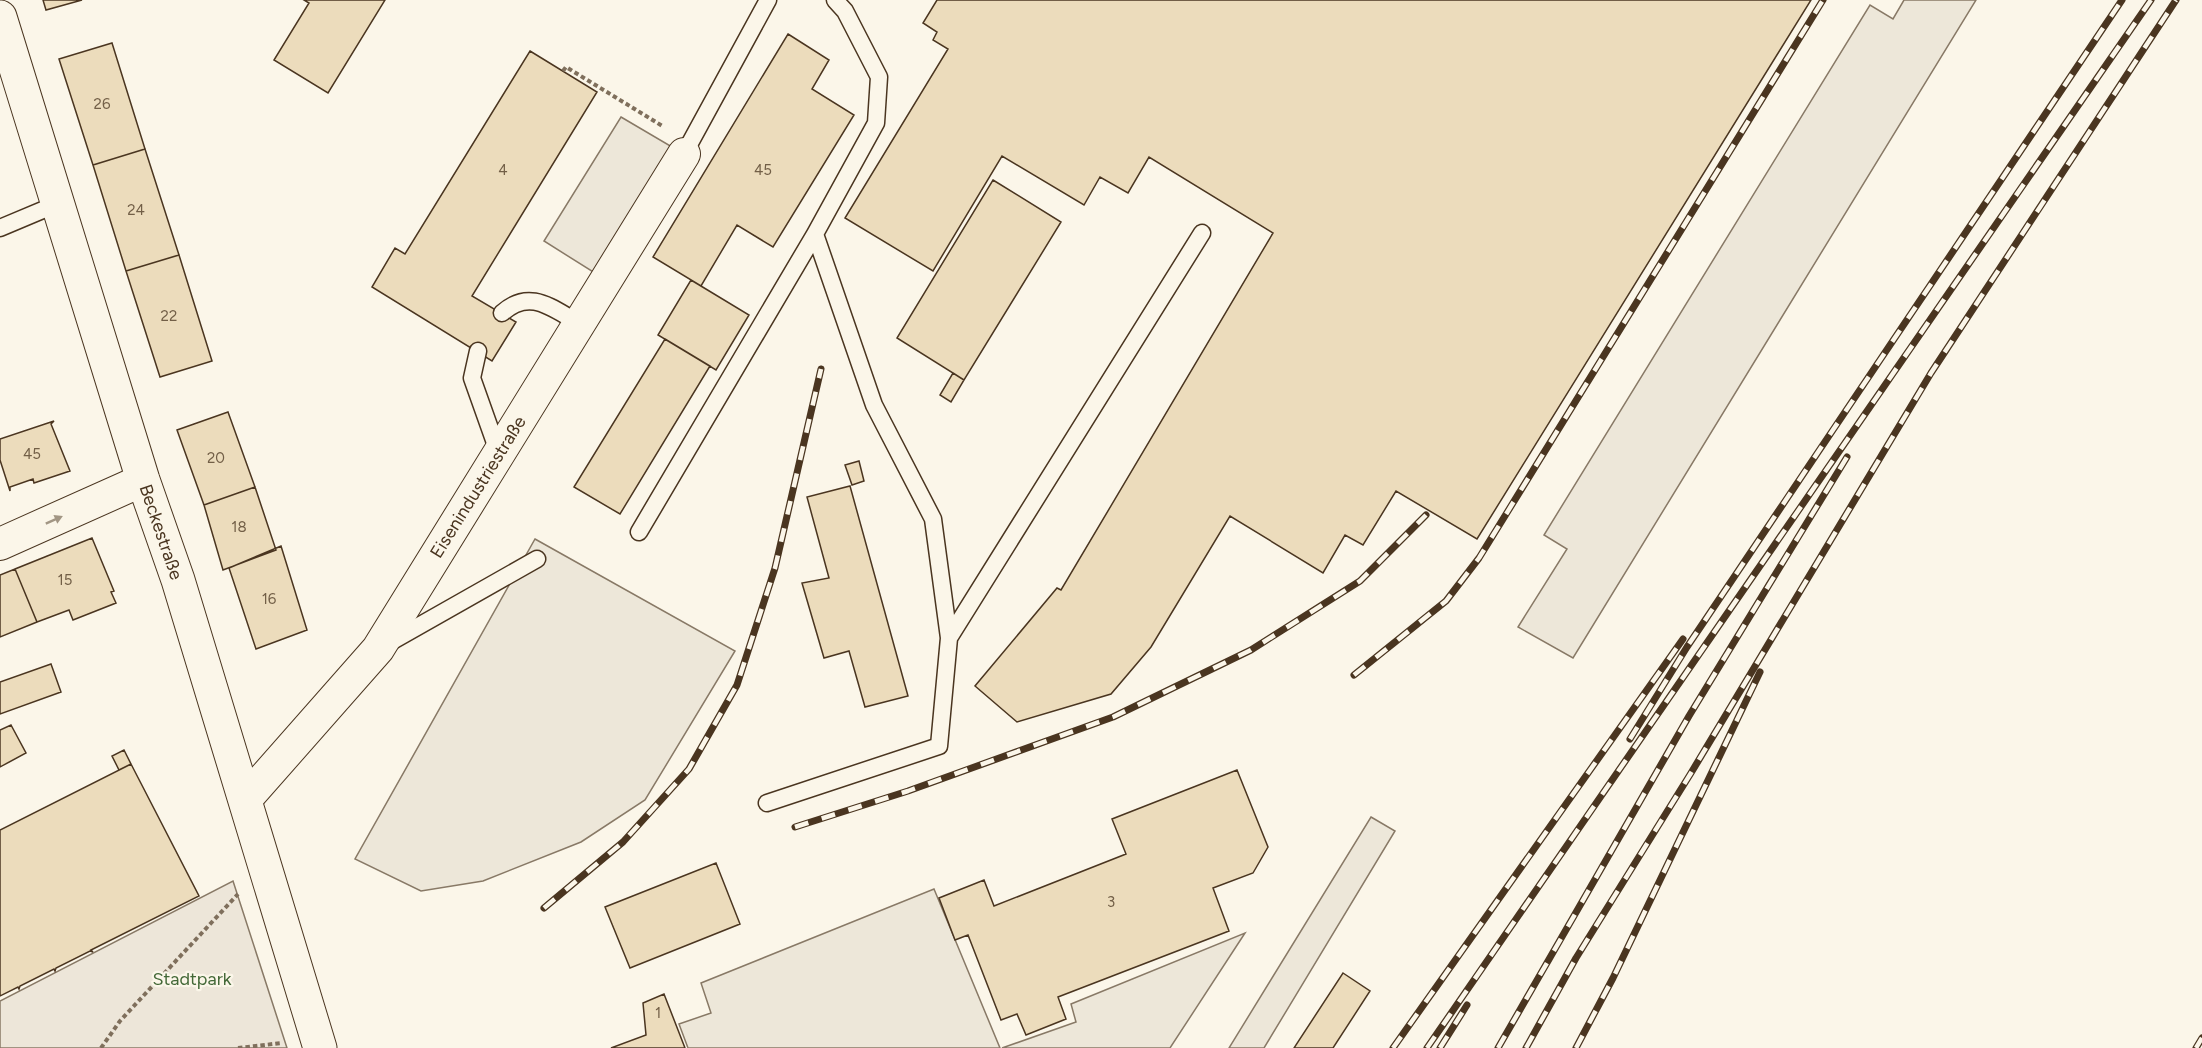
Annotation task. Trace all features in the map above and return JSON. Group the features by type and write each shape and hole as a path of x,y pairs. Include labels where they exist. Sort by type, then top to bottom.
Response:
{"main road":[{"name":"Beckestraße","path":"0,17 143,480 178,580 319,1042"}],"street":[{"name":"Eisenindustriestraße","path":"245,800 378,649 687,148"},
{"path":"0,544 143,480"}],"lane":[{"path":"687,148 768,0"},
{"path":"639,532 814,234 876,123 879,77 845,11 835,0"},
{"path":"0,228 57,204"},
{"path":"949,638 1202,233"},
{"path":"767,803 939,746 949,638 933,519 874,405 814,234"},
{"path":"502,313 514,302 532,301 579,323"},
{"path":"478,351 472,378 499,454"},
{"path":"378,649 537,559"}],"path":[{"path":"563,71 566,67 687,148"},
{"path":"102,1048 115,1027 171,963 265,865"},
{"path":"238,1048 319,1042"}],"green space":[{"name":"Stadtpark","path":"233,881 287,1048 0,1048 0,1001"}],"shaded area":[{"path":"1904,0 1976,0 1573,658 1518,627 1567,549 1544,535 1870,5 1893,19"},
{"path":"621,117 684,154 606,280 544,241"},
{"path":"535,539 735,651 645,800 581,842 483,881 421,891 355,859"},
{"path":"1371,817 1395,831 1264,1048 1229,1048"},
{"path":"934,889 1000,1048 688,1048 679,1024 711,1013 701,983"},
{"path":"1245,933 1170,1048 1002,1048 1076,1022 1071,1004"}],"building":[{"path":"43,0 82,0 46,10"},
{"path":"304,0 385,0 328,93 274,60 309,3"},
{"path":"937,0 1811,0 1477,539 1396,491 1363,545 1345,535 1323,573 1230,516 1151,647 1111,694 1017,722 975,686 1057,588 1061,590 1273,233 1149,157 1128,193 1100,177 1084,205 1002,156 933,271 845,218 948,49 933,40 937,32 923,23"},
{"path":"788,34 829,60 812,89 854,115 773,247 737,225 701,286 653,257"},
{"path":"112,43 145,149 93,165 59,59"},
{"path":"530,51 597,92 472,296 516,322 492,361 372,287 395,248 405,254"},
{"path":"145,149 179,255 126,271 93,165"},
{"path":"993,180 1061,222 964,380 897,338"},
{"path":"179,255 212,361 160,377 126,271"},
{"path":"691,280 749,315 716,370 658,335"},
{"path":"665,339 710,366 620,514 574,487"},
{"path":"953,373 964,380 951,402 940,395"},
{"path":"228,412 255,487 204,505 177,430"},
{"path":"54,421 51,424 70,471 34,483 33,479 10,487 10,491 0,460 0,439"},
{"path":"859,461 864,481 852,485 845,465"},
{"path":"850,486 908,696 865,707 849,651 824,658 802,583 829,578 807,497"},
{"path":"255,487 276,550 223,570 204,505"},
{"path":"92,538 114,591 111,592 116,603 73,620 69,610 37,622 15,569"},
{"path":"281,546 307,630 256,649 229,568"},
{"path":"15,569 37,622 0,637 0,575"},
{"path":"51,664 61,692 0,714 0,682"},
{"path":"11,725 26,753 0,767 0,730"},
{"path":"124,750 131,764 119,770 112,756"},
{"path":"131,764 199,896 91,950 93,952 90,951 56,968 55,971 54,969 20,986 19,989 18,987 0,996 0,830"},
{"path":"1237,770 1268,847 1253,873 1213,888 1229,931 1058,997 1066,1019 1026,1035 1017,1014 1001,1020 968,935 955,940 939,898 984,880 994,906 1126,854 1112,819"},
{"path":"716,863 740,924 630,968 605,907"},
{"path":"1343,973 1370,991 1333,1048 1294,1048"},
{"path":"664,994 685,1048 611,1048 646,1035 643,1003"}],"railway":[{"path":"1354,675 1446,601 1479,558 1823,0"},
{"path":"1630,739 1687,647 2122,0"},
{"path":"1427,1048 2151,0"},
{"path":"1526,1048 1576,958 1691,773 1931,373 2176,0"},
{"path":"544,908 623,842 689,769 737,685 775,568 821,369"},
{"path":"1498,1048 1689,716 1847,457"},
{"path":"795,827 908,791 1113,717 1251,650 1360,581 1426,515"},
{"path":"1393,1048 1683,639"},
{"path":"1576,1048 1613,978 1760,672"},
{"path":"1440,1048 1467,1005"},
{"path":"2196,1048 2202,1038"}]}
